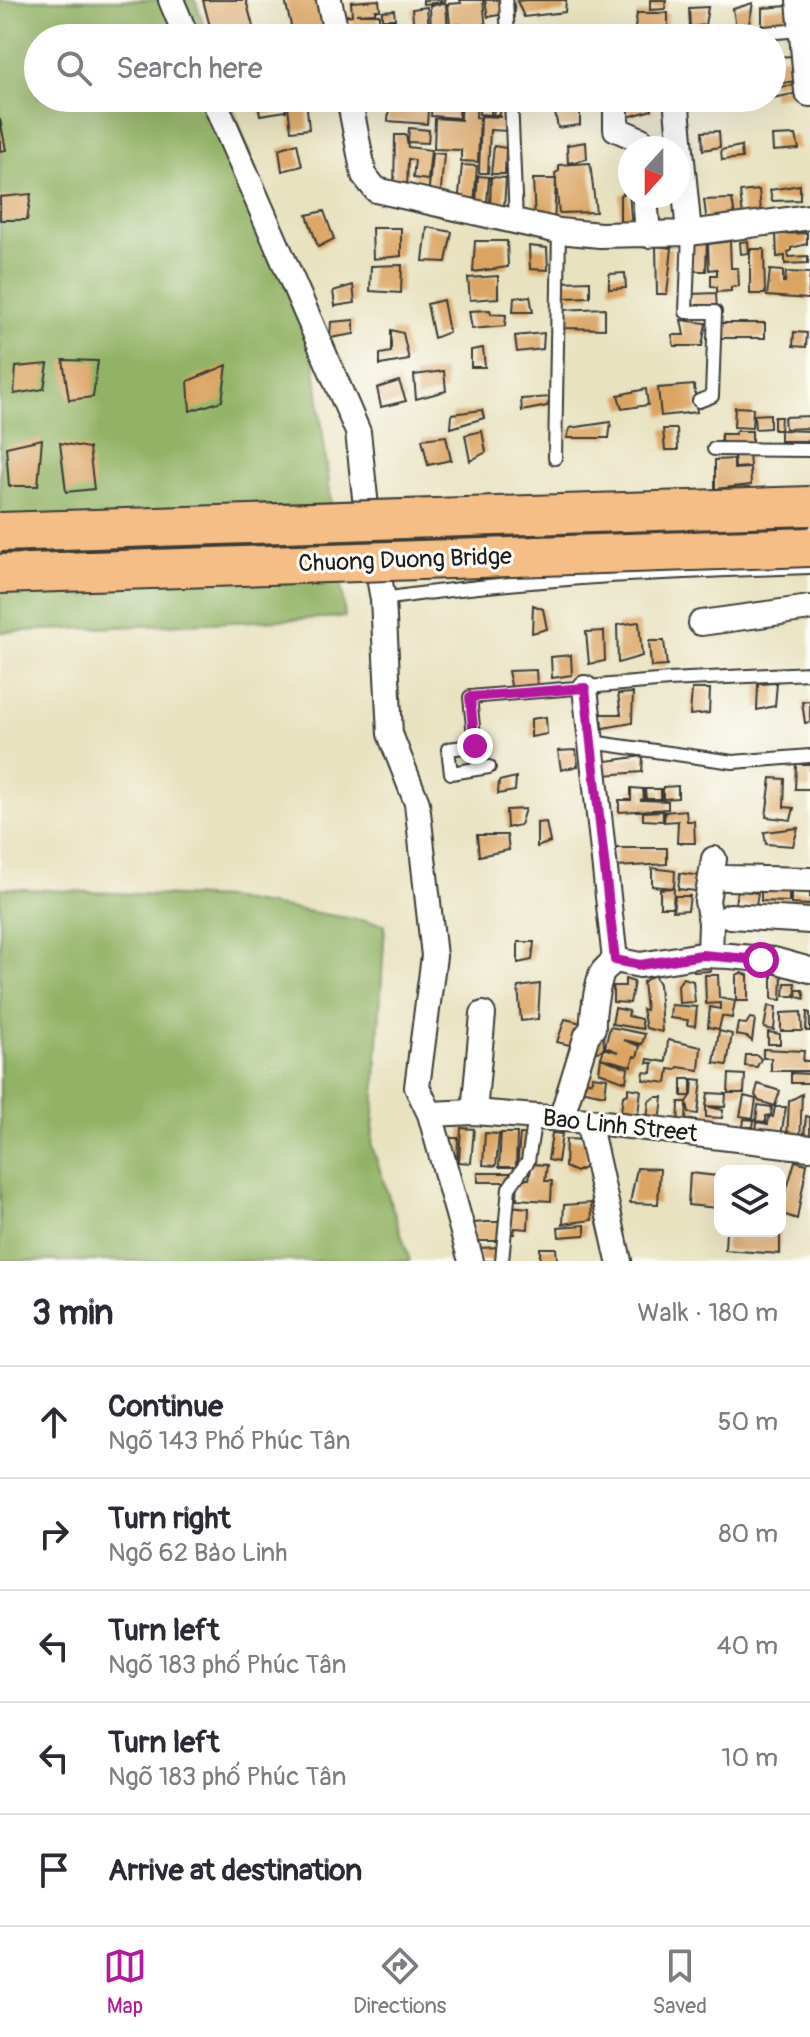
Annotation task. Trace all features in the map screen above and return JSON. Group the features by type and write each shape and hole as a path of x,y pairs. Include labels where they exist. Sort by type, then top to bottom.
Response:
{"main road":[{"name":"Chuong Duong Bridge","path":"0,532 810,506"},
{"name":"Chuong Duong Bridge","path":"0,554 810,527"},
{"name":"Chuong Duong Bridge","path":"0,574 810,547"}],"street":[{"path":"171,0 181,24"},
{"path":"329,0 334,24"},
{"path":"806,19 810,91"},
{"path":"219,112 358,432 366,507 383,599 390,734 417,803 434,956 417,1087 430,1114 471,1261"},
{"path":"352,112 364,175 376,190 559,231 648,235 689,233 810,217"},
{"path":"616,112 616,129 632,136"},
{"path":"677,112 689,233"},
{"path":"646,208 648,235"},
{"path":"701,623 810,608"},
{"path":"585,688 615,960"},
{"path":"710,955 711,922 707,901 720,868 810,880"},
{"path":"730,916 810,921"},
{"path":"615,960 640,965 710,955 774,960 810,970"},
{"path":"561,1119 587,1035 593,1028 592,1011 599,994 602,973 615,960"},
{"path":"474,1112 483,1014"},
{"name":"Bao Linh Street","path":"430,1114 474,1112 588,1121 810,1148"},
{"path":"588,1121 619,1261"}],"lane":[{"path":"506,0 507,24"},
{"path":"777,24 806,19"},
{"path":"512,112 516,221"},
{"path":"555,458 559,231"},
{"path":"689,233 686,312 715,312 712,396 699,401"},
{"path":"714,449 810,450"},
{"path":"366,507 493,503"},
{"path":"383,599 461,587 624,574 810,567"},
{"path":"489,767 451,773 448,749 478,746 470,697 810,673"},
{"path":"591,742 733,762 810,756"},
{"path":"502,1261 509,1188 528,1161 535,1117"}],"green space":[{"path":"0,0 195,0 203,24 24,24 24,112 234,112 309,318 345,617 0,632"},
{"path":"0,888 226,898 385,924 372,1146 410,1261 0,1261"}],"building":[{"path":"203,0 246,0 252,24 209,24"},
{"path":"285,0 319,0 324,24 291,24"},
{"path":"379,0 380,10 356,14 379,14 379,24 341,23 341,16 352,15 351,2"},
{"path":"423,0 445,0 445,2 423,4"},
{"path":"460,0 483,0 485,24 450,24 448,4 461,3"},
{"path":"485,0 513,0 515,12 488,17"},
{"path":"566,0 565,12 524,17 517,1"},
{"path":"650,0 666,0 665,9 650,10"},
{"path":"753,3 749,24 736,24 733,9"},
{"path":"446,4 447,24 431,24 430,5"},
{"path":"788,6 791,25 762,24 762,8"},
{"path":"427,7 429,24 413,24 412,9"},
{"path":"708,7 705,24 690,24 689,8"},
{"path":"394,10 395,19 382,19 382,11"},
{"path":"637,13 668,13 668,24 636,24"},
{"path":"786,56 795,56 795,81 786,83"},
{"path":"796,85 794,94 786,95 786,86"},
{"path":"289,112 307,112 309,129 291,131"},
{"path":"389,112 428,112 427,124 388,121"},
{"path":"431,112 459,112 459,118 431,116"},
{"path":"461,112 476,112 476,117 480,118 478,162 461,161 461,150 434,149 435,118 461,120"},
{"path":"500,112 510,112 509,131 490,130 488,173 479,173 481,116 500,117"},
{"path":"555,112 580,112 580,125 558,128"},
{"path":"627,112 645,112 628,117"},
{"path":"0,119 6,150 0,151"},
{"path":"409,128 429,130 428,143 408,142"},
{"path":"719,131 720,147 703,150 702,132"},
{"path":"395,135 406,135 408,147 431,150 428,180 413,178 415,160 408,159 407,192 394,191"},
{"path":"796,135 799,149 773,151 772,136"},
{"path":"586,142 587,159 568,163 567,145"},
{"path":"297,143 302,166 282,171 279,149"},
{"path":"494,146 506,148 505,174 491,174"},
{"path":"741,146 742,158 722,160 721,150"},
{"path":"432,153 444,154 440,201 428,199"},
{"path":"590,163 596,212 559,213 555,173 559,171 559,165"},
{"path":"462,165 477,166 474,205 458,204"},
{"path":"478,176 489,177 487,203 476,202"},
{"path":"491,177 506,178 504,208 490,207"},
{"path":"533,179 556,179 554,225 535,221"},
{"path":"800,185 800,200 772,201 770,190"},
{"path":"759,190 762,221 744,225 740,192"},
{"path":"31,194 27,220 0,220 0,197"},
{"path":"732,199 735,217 707,223 704,200"},
{"path":"620,208 630,208 632,230 620,230"},
{"path":"324,211 334,239 318,247 307,215"},
{"path":"427,227 452,232 446,262 423,261"},
{"path":"372,228 401,228 401,256 373,259"},
{"path":"807,233 807,244 791,248 788,252 789,257 808,256 808,263 785,264 785,256 777,257 776,234"},
{"path":"693,236 707,236 706,271 692,271"},
{"path":"475,241 507,241 508,267 473,272"},
{"path":"730,241 731,268 738,268 739,286 731,287 731,291 717,292 717,287 711,286 711,275 717,275 717,269 709,270 708,244"},
{"path":"748,241 749,253 741,254 740,242"},
{"path":"529,246 547,248 548,270 530,269"},
{"path":"656,246 672,248 667,294 657,294"},
{"path":"750,249 764,249 765,294 750,294"},
{"path":"402,265 401,293 370,291 371,266"},
{"path":"770,270 783,271 783,282 786,272 810,273 808,299 767,296"},
{"path":"625,273 626,288 609,289 609,274"},
{"path":"498,276 498,298 470,300 468,278"},
{"path":"590,281 590,297 564,298 562,282"},
{"path":"353,285 355,303 335,306 333,291"},
{"path":"716,293 717,311 692,313 691,294"},
{"path":"530,296 533,312 513,312 514,298"},
{"path":"443,300 449,332 434,338 427,304"},
{"path":"605,308 605,329 563,328 561,310"},
{"path":"490,310 491,314 506,315 505,326 472,329 469,311"},
{"path":"354,320 354,334 330,338 331,322"},
{"path":"681,320 706,323 702,346 674,346 672,335 684,335"},
{"path":"717,323 765,323 765,338 717,338"},
{"path":"391,330 403,333 409,360 380,365 380,354 391,352"},
{"path":"794,332 807,333 806,347 793,346"},
{"path":"544,333 543,349 517,352 515,336"},
{"path":"483,348 485,367 471,367 471,350"},
{"path":"63,360 98,361 93,397 69,400"},
{"path":"48,364 44,389 14,394 16,367"},
{"path":"227,365 222,401 190,411 188,381"},
{"path":"444,371 446,391 416,399 414,375"},
{"path":"399,381 406,401 381,407 377,388"},
{"path":"694,385 697,412 661,416 658,388"},
{"path":"646,389 648,405 622,409 618,395"},
{"path":"551,397 547,406 522,411 521,399"},
{"path":"735,407 753,408 752,428 734,427"},
{"path":"482,410 484,418 451,428 452,414"},
{"path":"770,414 770,428 755,429 754,415"},
{"path":"810,416 810,428 785,429 784,417"},
{"path":"774,417 781,417 780,430 774,430"},
{"path":"611,422 609,438 567,438 570,428"},
{"path":"663,429 677,429 678,450 665,450"},
{"path":"780,430 810,431 810,441 780,441"},
{"path":"482,431 486,452 470,461 465,435"},
{"path":"736,431 752,431 752,450 721,445 721,434 735,434"},
{"path":"446,436 451,460 428,465 422,439"},
{"path":"42,439 38,486 9,486 6,447"},
{"path":"60,443 89,448 94,489 66,492"},
{"path":"734,453 749,453 750,467 735,468"},
{"path":"734,459 734,469 750,468 751,485 715,489 715,460"},
{"path":"533,605 543,609 547,629 532,633"},
{"path":"639,622 642,656 618,663 617,625"},
{"path":"604,631 605,661 589,664 586,632"},
{"path":"649,641 664,641 667,666 651,667"},
{"path":"571,655 572,675 552,678 551,657"},
{"path":"536,670 537,685 512,690 508,671"},
{"path":"777,683 775,706 757,710 758,684"},
{"path":"692,689 710,689 709,713 690,715"},
{"path":"633,693 632,723 603,728 600,714 621,714 618,694"},
{"path":"810,701 810,722 805,723 802,702"},
{"path":"546,717 547,734 531,737 531,719"},
{"path":"576,750 578,766 561,770 558,751"},
{"path":"643,756 642,772 603,775 600,762"},
{"path":"796,764 810,764 810,789 795,789"},
{"path":"516,777 515,791 498,794 499,781"},
{"path":"771,778 785,779 784,807 794,808 791,820 766,817"},
{"path":"678,786 678,798 663,799 663,787"},
{"path":"631,788 643,789 644,799 640,800 668,801 668,809 619,812 619,800 631,800"},
{"path":"645,789 661,789 661,799 646,799"},
{"path":"525,809 520,825 507,828 506,810"},
{"path":"686,810 687,821 694,821 695,843 677,843 678,821 664,822 665,812"},
{"path":"663,811 663,821 643,820 643,812"},
{"path":"546,822 550,842 537,847 537,823"},
{"path":"798,828 793,846 766,844 764,832"},
{"path":"477,835 507,835 509,850 479,856"},
{"path":"616,848 667,848 667,864 616,867"},
{"path":"652,868 675,871 674,888 652,886"},
{"path":"680,873 707,877 705,892 678,889"},
{"path":"761,882 789,890 789,902 761,901"},
{"path":"674,888 673,907 660,907 660,889"},
{"path":"737,890 758,893 756,906 735,905"},
{"path":"791,891 810,892 810,905 791,904"},
{"path":"675,896 690,896 688,910 673,911"},
{"path":"518,942 534,942 532,960 518,963"},
{"path":"693,944 710,951 711,971 694,972"},
{"path":"772,973 782,975 781,1000 772,999"},
{"path":"654,975 659,984 662,1032 646,1028 642,1009 646,1010 643,982"},
{"path":"705,975 718,975 719,998 735,1001 732,1018 722,1016 719,1029 708,1027 710,1007 720,1009 720,1003 706,1004"},
{"path":"736,975 748,975 748,1001 736,1001"},
{"path":"683,978 693,981 695,1002 679,1003 678,985"},
{"path":"625,979 634,982 630,1003 613,1002 613,986 625,986"},
{"path":"785,983 795,983 795,996 784,996"},
{"path":"540,984 538,1019 521,1021 518,987"},
{"path":"796,990 803,990 805,999 797,997"},
{"path":"671,1005 697,1007 695,1026 687,1025 688,1020 670,1018"},
{"path":"768,1006 776,1007 774,1030 764,1028"},
{"path":"615,1008 629,1011 628,1016 641,1019 643,1029 612,1024"},
{"path":"801,1012 802,1031 781,1031 781,1013"},
{"path":"807,1012 810,1013 810,1031 806,1031"},
{"path":"750,1018 755,1019 752,1041 736,1035 738,1023 746,1024"},
{"path":"565,1019 603,1028 604,1048 598,1052 557,1042"},
{"path":"610,1027 645,1034 642,1044 624,1040 640,1046 631,1066 601,1058 604,1048 618,1052 605,1047"},
{"path":"719,1031 732,1034 727,1065 714,1063"},
{"path":"768,1032 780,1034 780,1044 768,1044"},
{"path":"668,1040 701,1047 699,1070 669,1069 667,1083 643,1080 644,1072 652,1073 653,1063 647,1063 648,1059 666,1062"},
{"path":"763,1049 804,1051 803,1061 810,1061 810,1071 771,1071 771,1058 763,1058"},
{"path":"746,1055 757,1055 761,1059 757,1067 745,1066"},
{"path":"601,1058 628,1068 626,1082 599,1072"},
{"path":"791,1073 810,1074 810,1083 791,1083"},
{"path":"729,1074 745,1075 744,1093 728,1093"},
{"path":"592,1076 607,1078 605,1095 570,1088 574,1077 592,1082"},
{"path":"682,1079 691,1079 691,1096 682,1096"},
{"path":"693,1079 702,1080 698,1114 689,1113 687,1102 692,1095"},
{"path":"758,1084 780,1091 775,1106 759,1101 755,1095"},
{"path":"628,1088 641,1090 638,1114 621,1112 623,1096 628,1094"},
{"path":"708,1093 726,1094 725,1107 706,1106"},
{"path":"802,1094 800,1141 787,1141 789,1101"},
{"path":"744,1096 756,1099 753,1118 740,1116"},
{"path":"663,1097 659,1132 646,1130 649,1101"},
{"path":"679,1102 687,1102 686,1120 696,1120 695,1130 678,1129"},
{"path":"758,1105 772,1107 766,1122 756,1121"},
{"path":"706,1106 723,1110 722,1118 706,1117"},
{"path":"775,1107 786,1107 780,1140 756,1131 757,1122 768,1124"},
{"path":"806,1116 810,1117 810,1136 804,1135"},
{"path":"744,1119 754,1120 753,1127 743,1127"},
{"path":"461,1128 474,1129 471,1163 459,1162"},
{"path":"485,1133 499,1134 496,1166 483,1165"},
{"path":"501,1133 517,1133 516,1167 499,1167"},
{"path":"552,1133 562,1134 558,1162 548,1160"},
{"path":"520,1134 534,1135 529,1170 517,1169"},
{"path":"445,1138 458,1138 457,1162 444,1161"},
{"path":"566,1139 587,1140 586,1167 576,1172 565,1167"},
{"path":"795,1161 807,1164 797,1219 786,1215 786,1192"},
{"path":"532,1164 547,1165 545,1181 552,1181 551,1201 517,1199 518,1179 529,1179"},
{"path":"637,1168 660,1169 658,1204 630,1203"},
{"path":"478,1173 510,1173 510,1182 478,1182"},
{"path":"690,1173 714,1176 714,1208 688,1205"},
{"path":"591,1203 592,1220 563,1224 564,1205"},
{"path":"508,1206 529,1208 528,1229 515,1228 514,1234 506,1234"},
{"path":"502,1222 502,1241 474,1241 474,1223"},
{"path":"585,1225 585,1235 559,1237 558,1227"},
{"path":"726,1237 780,1237 780,1254 725,1250"},
{"path":"500,1247 502,1261 480,1261 479,1248"},
{"path":"540,1248 556,1248 557,1261 540,1261"}],"route":[{"path":"475,746 470,697 585,688 615,960 640,965 702,955 761,960"}]}
